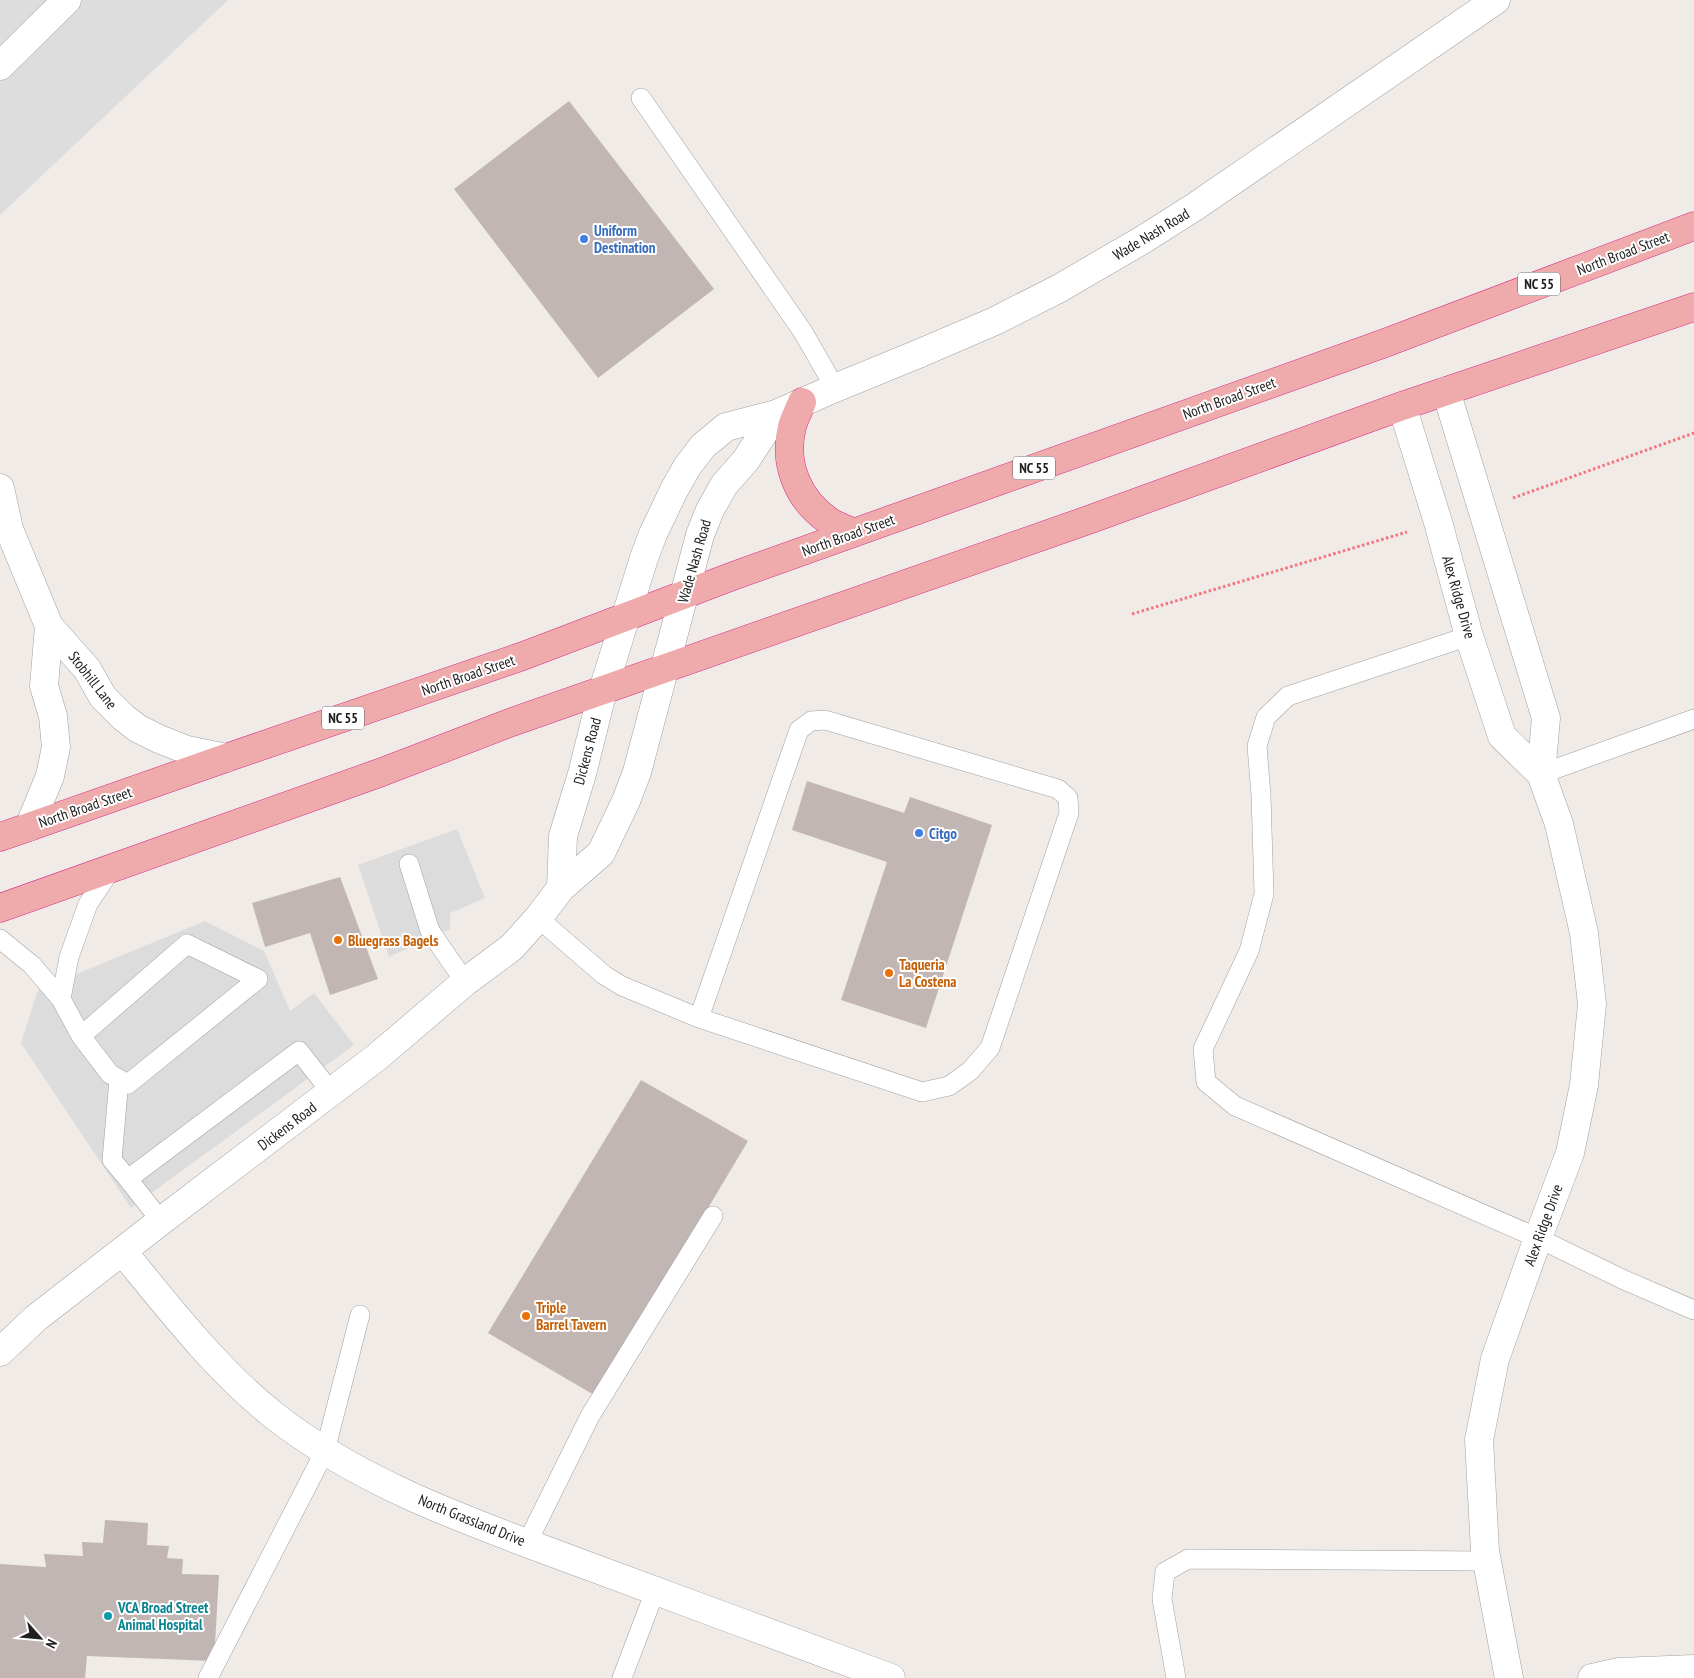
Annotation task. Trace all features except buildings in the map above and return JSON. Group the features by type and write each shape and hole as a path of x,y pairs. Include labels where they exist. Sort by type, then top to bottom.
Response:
{"highway":[{"name":"North Broad Street","path":"0,838 523,656 733,576 1385,343 1694,226"},
{"path":"0,908 382,772 496,728 1402,406 1694,307"},
{"path":"802,402 792,426 788,448 791,471 801,493 816,510 830,521 854,533"}],"street":[{"path":"0,66 67,0"},
{"name":"Wade Nash Road","path":"626,617 653,534 670,497 687,467 703,446 726,427 776,414 995,321 1060,288 1204,201 1496,0"},
{"name":"Alex Ridge Drive","path":"1446,391 1546,718 1541,774 1559,824 1582,924 1592,1004 1584,1085 1570,1153 1495,1359 1479,1440 1485,1551 1509,1678"},
{"name":"Alex Ridge Drive","path":"1402,406 1438,522 1470,636 1502,736 1541,774"},
{"name":"Wade Nash Road","path":"665,668 700,535 710,510 724,486 746,460 776,414"},
{"name":"Stobhill Lane","path":"0,488 9,529 48,626 87,669 103,697 137,728 159,739 187,750 226,758"},
{"name":"Dickens Road","path":"561,888 563,836 582,774 603,690 626,617"},
{"name":"Stobhill Lane","path":"29,827 50,776 56,747 53,716 44,686 48,626"},
{"name":"Dickens Road","path":"0,1352 36,1318 378,1057 465,982 512,948 561,888 601,854 615,826 637,772 665,668"},
{"name":"North Grassland Drive","path":"123,1252 220,1366 272,1413 325,1451 379,1482 527,1543 891,1678"},
{"path":"1592,1678 1619,1672 1694,1669"}],"lane":[{"path":"641,98 803,332 834,388"},
{"path":"1470,636 1288,696 1266,717 1257,746 1261,796 1264,894 1250,951 1203,1049 1206,1082 1235,1106 1538,1238 1622,1279 1694,1310"},
{"path":"1541,774 1694,719"},
{"path":"538,918 604,974 622,986 699,1018 922,1092 949,1086 970,1071 990,1048 1068,813 1068,798 1058,789 834,722 825,720 811,721 799,730 699,1018"},
{"path":"409,864 430,931 465,982"},
{"path":"61,998 68,956 88,904 112,868"},
{"path":"0,939 32,965 61,998 81,1036 110,1074 128,1084 258,979 187,944 81,1036"},
{"path":"128,1179 300,1051 332,1092"},
{"path":"119,1079 112,1160 161,1221"},
{"path":"527,1543 590,1416 713,1216"},
{"path":"208,1678 325,1451 360,1315"},
{"path":"1176,1678 1162,1600 1165,1572 1188,1559 1488,1562"},
{"path":"622,1678 655,1591"}],"path":[{"path":"1506,501 1694,433"},
{"path":"1132,614 1414,530"}],"shaded area":[{"path":"0,0 228,0 0,215"},
{"path":"457,829 485,898 450,913 450,929 389,957 358,865"},
{"path":"205,921 264,951 290,1011 314,993 354,1045 131,1208 21,1043 38,990"}],"place":[{"name":"Uniform Destination","path":"584,239"},
{"name":"Citgo","path":"919,833"},
{"name":"Bluegrass Bagels","path":"338,940"},
{"name":"Taqueria La Costena","path":"889,973"},
{"name":"Triple Barrel Tavern","path":"526,1316"},
{"name":"VCA Broad Street Animal Hospital","path":"108,1616"}]}
